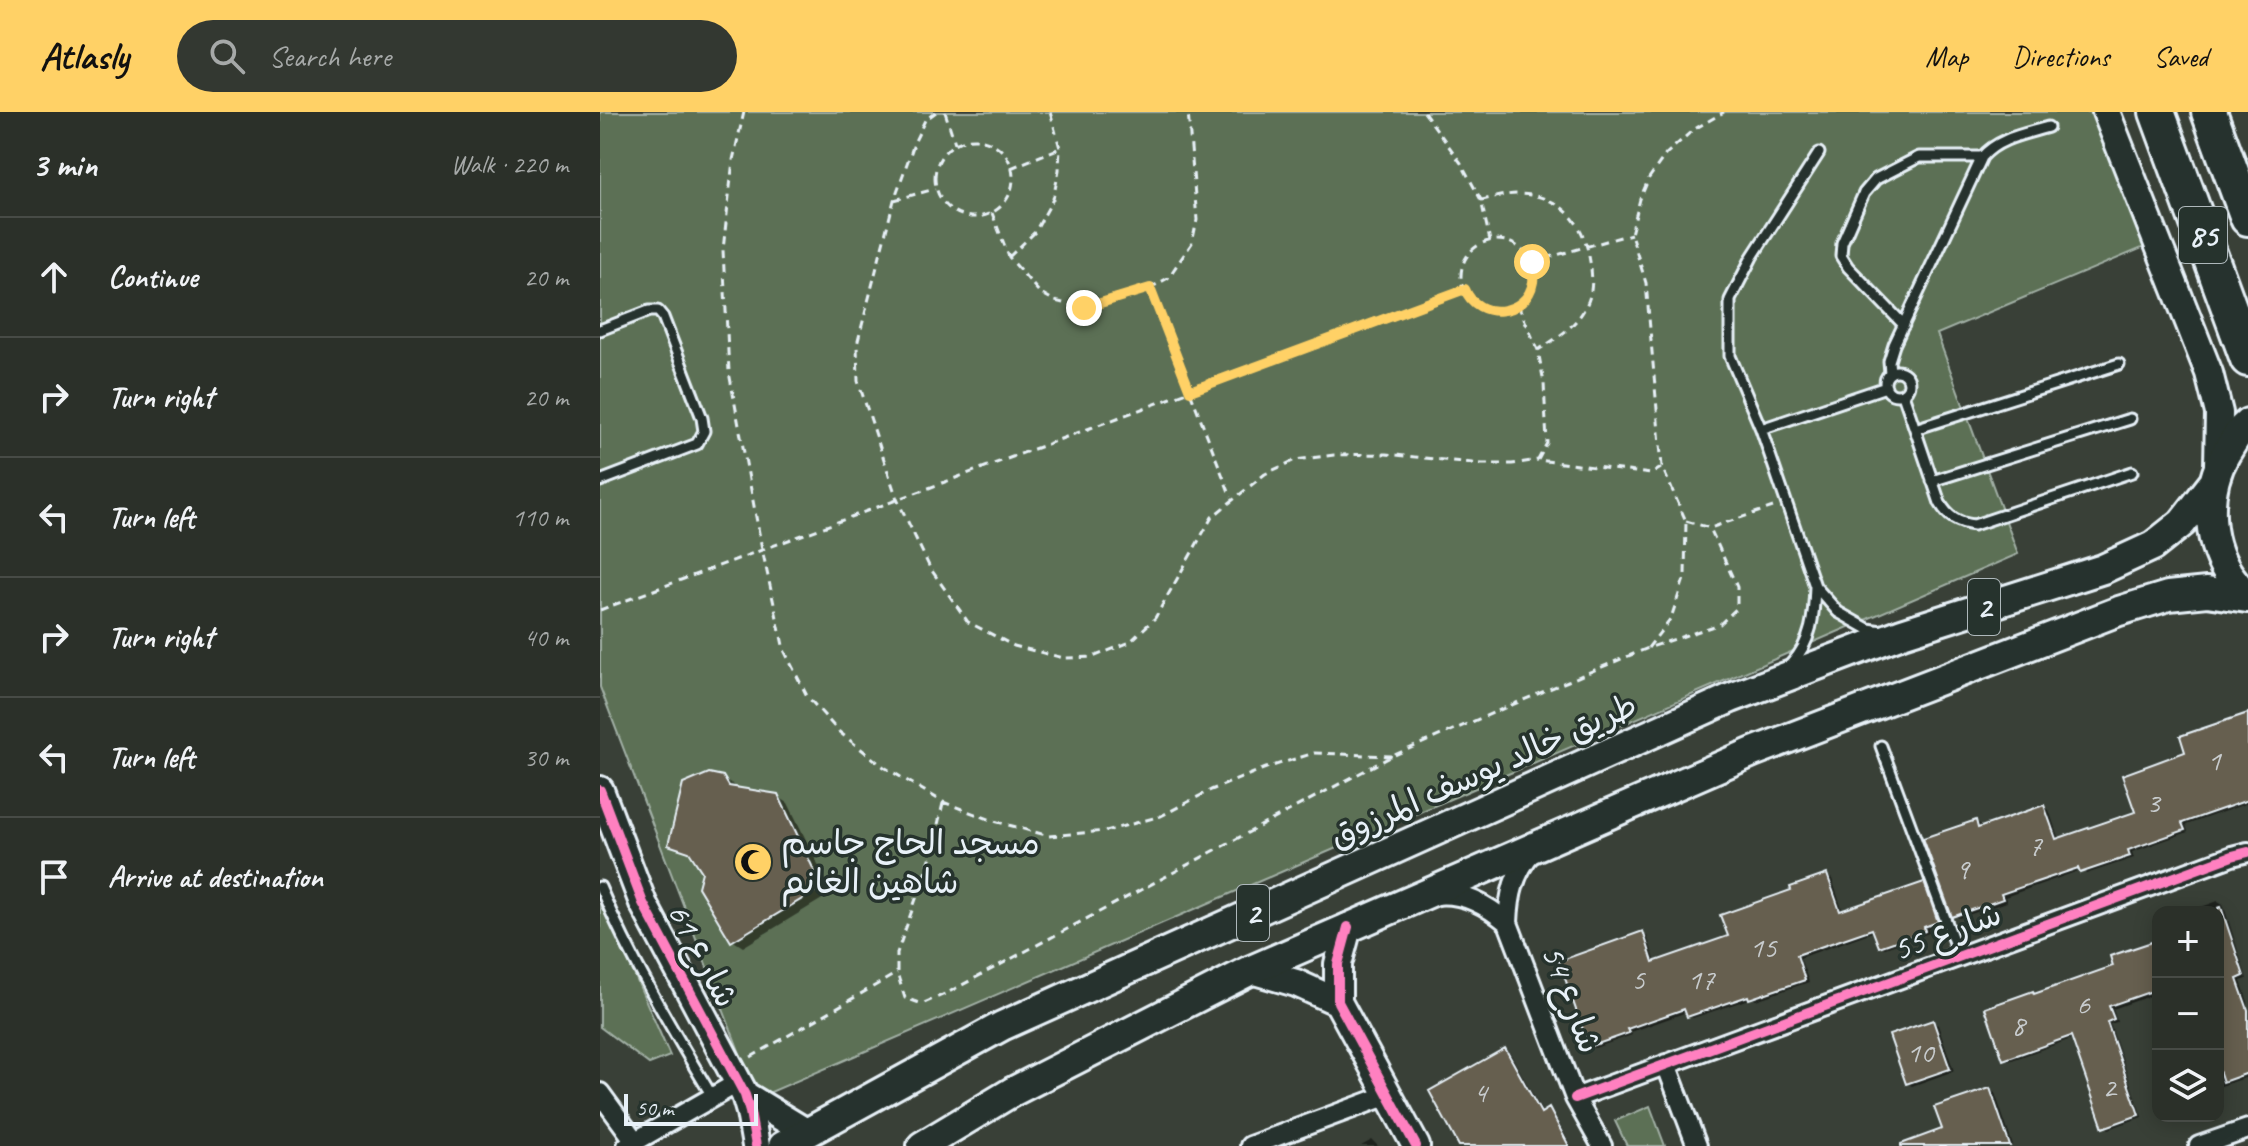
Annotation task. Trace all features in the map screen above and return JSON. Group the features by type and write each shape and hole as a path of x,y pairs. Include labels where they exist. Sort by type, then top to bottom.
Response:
{"highway":[{"name":"85","path":"2157,112 2248,359"},
{"name":"85","path":"2209,112 2248,218"}],"main road":[{"name":"2","path":"2248,423 2240,429 2216,474 2210,513 2215,544 2228,573 2248,598"},
{"name":"طريق خالد يوسف المرزوق","path":"795,1139 1002,1026 1731,698 1902,633 2103,569 2153,546 2182,523 2216,474"},
{"name":"2","path":"922,1146 1012,1092 1251,970 1753,752 2119,611 2168,596 2207,592 2248,598"}],"street":[{"path":"2106,112 2209,373 2219,413 2216,474"},
{"name":"شارع 61","path":"600,790 643,903 738,1082 750,1112 756,1146"},
{"name":"شارع 54","path":"1540,843 1514,879 1508,901 1508,923 1575,1098 1602,1146"},
{"name":"شارع 55","path":"1666,1064 2248,852"},
{"name":"شارع 54","path":"1422,896 1445,894 1469,898 1490,908 1508,923"},
{"path":"1348,927 1338,964 1338,1002 1416,1146"},
{"path":"1251,970 1296,983 1338,1002"},
{"path":"1666,1064 1697,1146"},
{"name":"شارع 54","path":"1575,1098 1666,1064"},
{"path":"600,1093 631,1144 738,1082 795,1139"},
{"path":"1252,1146 1388,1095"},
{"path":"2200,1146 2248,1129"}],"lane":[{"path":"1890,373 1899,370 1908,376 1910,386 1903,394 1893,394 1886,387 1892,351 1982,157 2001,142 2048,127"},
{"path":"1776,681 1800,655 1814,622 1815,586 1761,429 1730,356 1730,300 1752,257 1819,153"},
{"path":"1904,325 1841,256 1842,243 1864,193 1876,179 1910,160 1925,156 1982,157"},
{"path":"600,330 649,311 658,311 702,418 704,431 697,444 600,481"},
{"path":"1915,429 2119,364"},
{"path":"1761,429 1886,387"},
{"path":"1903,394 1940,503 1945,512 1963,524 1974,525 2132,472"},
{"path":"1932,481 2130,419"},
{"path":"1815,586 1838,612 1868,629 1902,633"},
{"path":"1881,746 1959,956"},
{"path":"600,887 656,1002 712,1096"}],"path":[{"path":"744,112 733,160 723,250 729,372 784,650 807,696 838,731 884,767 943,802 994,821 1049,836 1106,831 1161,816 1211,790 1314,753 1392,756"},
{"path":"936,112 925,120 894,200 857,345 858,381 897,499 930,568 968,622 1014,646 1064,658 1093,657 1130,642 1155,618 1212,517 1265,474 1295,460 1334,455 1386,454 1482,464 1538,460 1651,474 1662,467"},
{"path":"945,112 955,143"},
{"path":"1009,257 1035,232 1053,199 1060,148 1050,112"},
{"path":"992,213 1009,257 1039,292 1055,301 1084,308 1150,288 1168,278 1192,243 1197,220 1188,112"},
{"path":"1424,112 1461,163 1481,200 1490,241"},
{"path":"1648,648 1671,618 1685,576 1686,521 1662,467 1646,283 1631,234 1649,178 1666,154 1693,130 1724,112"},
{"path":"972,139 989,142 1003,152 1011,168 1012,186 1005,202 992,213 975,218 958,215 944,204 935,189 935,171 942,155 955,143 972,139"},
{"path":"1011,168 1060,148"},
{"path":"894,200 935,189"},
{"path":"1481,200 1516,193 1539,197 1562,207 1580,225 1593,277 1587,304 1569,330 1538,350"},
{"path":"1532,262 1631,234"},
{"path":"1499,239 1519,246 1532,262 1533,283 1524,301 1506,312 1485,311 1468,299 1461,279 1465,259 1479,244 1490,241 1499,239"},
{"path":"1150,288 1232,499"},
{"path":"600,610 1465,289"},
{"path":"1518,305 1538,350 1544,383 1547,443 1538,460"},
{"path":"1686,521 1710,528 1785,502"},
{"path":"943,802 930,859 897,953 897,973 905,998 922,1004 1392,756 1648,648 1720,624 1737,608 1737,587 1710,528"},
{"path":"738,1082 897,973"}],"green space":[{"path":"600,112 2113,112 2159,241 1937,334 2018,554 757,1098 600,687"},
{"path":"600,896 670,1056 649,1064 600,1027"},
{"path":"1650,1106 1665,1146 1627,1146 1615,1121"}],"building":[{"path":"2248,713 2248,800 2182,823 2185,830 2128,850 2130,856 2080,873 2078,868 2001,894 2003,899 1952,917 1923,838 1976,820 1978,828 2044,805 2056,839 2135,812 2122,775 2185,752 2180,736"},
{"name":"مسجد الحاج جاسم شاهين الغانم","path":"709,773 723,776 729,786 778,794 822,887 731,942 698,887 702,872 689,852 668,845 683,784"},
{"path":"1827,874 1840,911 1924,882 1938,922 1924,927 1925,931 1879,947 1872,929 1797,955 1805,980 1687,1017 1684,1009 1627,1029 1629,1033 1589,1047 1559,961 1643,931 1653,962 1728,936 1720,915"},
{"path":"2224,916 2244,976 2237,979 2248,1010 2248,1073 2224,1082"},
{"path":"2152,942 2152,991 2109,1006 2114,1019 2107,1022 2139,1115 2103,1128 2071,1036 2003,1060 1985,1008 2113,966 2110,956"},
{"path":"1933,1020 1950,1069 1906,1084 1889,1035"},
{"path":"1505,1048 1541,1113 1549,1108 1569,1146 1459,1146 1429,1091"},
{"path":"1990,1088 2010,1146 1901,1146 1942,1129 1934,1107"}],"cycle path":[{"path":"600,790 643,903 745,1095 756,1146"},
{"path":"1575,1098 2248,852"},
{"path":"1348,927 1338,964 1338,1002 1416,1146"}],"place":[{"name":"مسجد الحاج جاسم شاهين الغانم","path":"753,862"}],"route":[{"path":"1084,308 1150,288 1190,391 1465,289 1468,299 1485,311 1506,312 1524,301 1533,283 1532,262"}]}
